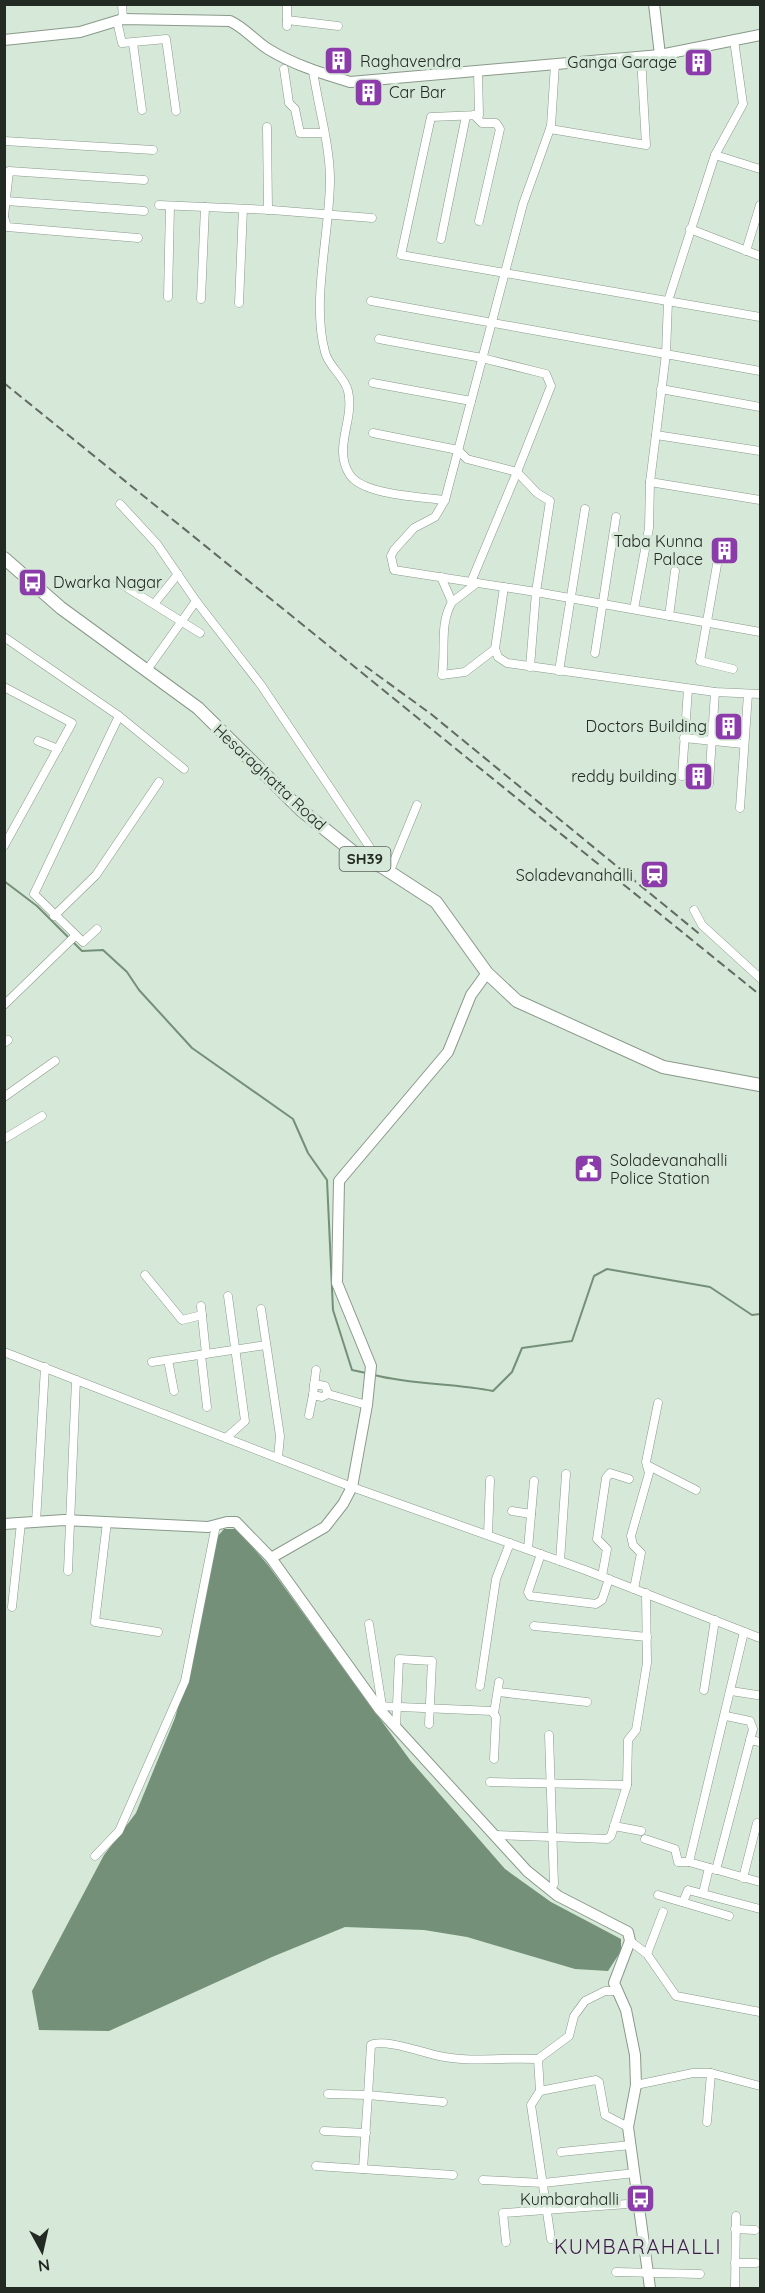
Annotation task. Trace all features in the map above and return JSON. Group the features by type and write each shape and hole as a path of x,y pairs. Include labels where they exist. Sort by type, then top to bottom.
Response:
{"main road":[{"name":"Hesaraghatta Road","path":"4,558 61,608 198,708 301,810 357,855 386,870 436,902 487,974 517,1000 663,1067 760,1085"}],"street":[{"path":"122,4 120,20 122,43 166,39 177,111"},
{"path":"287,4 287,23 338,26"},
{"path":"654,4 660,55"},
{"path":"4,40 80,32 120,20 230,21 245,28 267,48 313,71 350,82 660,55 760,35"},
{"path":"633,609 649,528 650,482 666,354 668,301 715,155 743,104 734,40"},
{"path":"133,43 142,110"},
{"path":"550,129 646,145 641,57"},
{"path":"555,64 550,129 523,204 445,500 441,511 414,528 391,556 394,570 536,591 760,632"},
{"path":"284,69 289,103 295,109 300,134 323,133"},
{"path":"313,71 330,177 320,298 325,354 348,389 349,408 341,453 350,476 358,484 371,489 445,500"},
{"path":"478,71 479,115 431,117 401,255 760,317"},
{"path":"470,116 482,123 496,123 500,129 479,221"},
{"path":"441,239 470,116"},
{"path":"267,127 268,210"},
{"path":"4,141 153,150"},
{"path":"715,155 760,170"},
{"path":"138,238 7,228 4,217 8,173 12,170 144,180"},
{"path":"6,201 144,212"},
{"path":"159,205 372,218"},
{"path":"746,251 760,205"},
{"path":"168,297 170,206"},
{"path":"201,299 205,207"},
{"path":"239,303 243,209"},
{"path":"690,229 760,256"},
{"path":"371,301 760,371"},
{"path":"379,339 482,358 546,374 550,379 551,386 474,582 452,602 444,616 445,656 442,675 465,672 495,649"},
{"path":"373,383 471,401"},
{"path":"662,388 760,407"},
{"path":"373,433 458,450 467,459 516,472 537,493 550,501 536,591 530,667"},
{"path":"656,435 760,451"},
{"path":"650,482 760,500"},
{"path":"120,504 157,544 196,601 261,685 386,870"},
{"path":"559,671 585,509"},
{"path":"595,653 616,517"},
{"path":"718,559 700,662 733,669"},
{"path":"669,616 675,571"},
{"path":"154,604 178,574"},
{"path":"441,577 452,602"},
{"path":"118,582 200,633"},
{"path":"504,587 495,649 498,657 507,663 715,692 760,694"},
{"path":"147,670 196,601"},
{"path":"4,637 119,716 184,769"},
{"path":"4,687 72,723 4,846"},
{"path":"682,776 688,688"},
{"path":"708,784 715,692"},
{"path":"740,808 748,693"},
{"path":"97,929 83,942 33,894 119,716"},
{"path":"684,738 743,744"},
{"path":"38,741 58,749"},
{"path":"54,916 96,875 159,782"},
{"path":"386,870 417,805"},
{"path":"694,910 702,925 760,978"},
{"path":"4,1005 75,936"},
{"path":"271,1558 325,1527 343,1504 352,1487 367,1405 371,1375 337,1283 339,1181 448,1052 471,995 487,974"},
{"path":"4,1097 55,1061"},
{"path":"4,1139 42,1116"},
{"path":"145,1275 182,1320 202,1315"},
{"path":"226,1438 245,1421 228,1296"},
{"path":"201,1306 207,1407"},
{"path":"261,1309 280,1436 278,1458"},
{"path":"152,1362 266,1345"},
{"path":"4,1352 352,1487 606,1577 760,1638"},
{"path":"168,1360 174,1391"},
{"path":"36,1522 45,1367"},
{"path":"309,1415 316,1370"},
{"path":"68,1571 68,1520 76,1380"},
{"path":"314,1384 325,1386 328,1394"},
{"path":"313,1395 328,1394 367,1405"},
{"path":"634,1589 641,1553 633,1545 632,1536 649,1473 647,1465 658,1403"},
{"path":"647,1465 696,1490"},
{"path":"540,1554 528,1592 530,1596 596,1604 602,1600 607,1549 597,1539 606,1478 610,1473 629,1479"},
{"path":"560,1561 566,1474"},
{"path":"488,1535 490,1480"},
{"path":"528,1550 534,1481"},
{"path":"512,1511 531,1514"},
{"path":"4,1524 68,1520 216,1525 227,1521 236,1522 271,1558 396,1728 527,1871 550,1890 628,1932 630,1941 614,1979 626,2010 633,2044 636,2085 628,2127 641,2203 650,2289"},
{"path":"107,1522 95,1622 158,1632"},
{"path":"12,1607 21,1523"},
{"path":"95,1856 119,1831 185,1681 216,1525"},
{"path":"480,1686 496,1579 510,1543"},
{"path":"494,1834 607,1839 611,1836 627,1785 628,1740 636,1730 647,1663 646,1593"},
{"path":"704,1690 715,1620"},
{"path":"369,1624 379,1706"},
{"path":"534,1626 647,1637"},
{"path":"689,1863 726,1716 744,1632"},
{"path":"396,1728 398,1660 401,1658 432,1661 429,1724"},
{"path":"494,1760 494,1713 500,1682"},
{"path":"731,1691 757,1695"},
{"path":"498,1692 587,1702"},
{"path":"379,1706 494,1713"},
{"path":"703,1893 713,1869 753,1729 750,1721 726,1716"},
{"path":"549,1735 554,1884 550,1890"},
{"path":"750,1740 760,1742"},
{"path":"490,1782 627,1785"},
{"path":"743,1878 757,1823"},
{"path":"614,1826 643,1835 675,1849 678,1862 760,1882"},
{"path":"683,1902 688,1890 760,1909"},
{"path":"658,1895 729,1916"},
{"path":"647,1954 663,1912"},
{"path":"630,1941 647,1954 675,1996 760,2012"},
{"path":"363,2169 369,2050 376,2042 442,2057 492,2060 538,2059 569,2036 578,2007 605,1991 617,1991"},
{"path":"538,2059 540,2091 531,2105 551,2239"},
{"path":"636,2085 693,2073 711,2073 760,2086"},
{"path":"707,2122 711,2073"},
{"path":"540,2091 596,2080 605,2115 628,2127"},
{"path":"328,2094 443,2102"},
{"path":"324,2131 366,2133"},
{"path":"561,2152 631,2145"},
{"path":"316,2166 453,2175"},
{"path":"483,2180 543,2183 635,2173"},
{"path":"506,2242 502,2214 641,2203"},
{"path":"735,2289 736,2216"},
{"path":"735,2229 755,2230"},
{"path":"735,2263 756,2263"},
{"path":"616,2272 700,2274"}],"shaded area":[{"path":"224,1529 237,1529 268,1565 410,1760 505,1869 551,1902 621,1939 621,1951 608,1971 575,1969 467,1937 424,1930 345,1927 272,1957 109,2031 39,2030 32,1991 104,1855 136,1813 175,1718 195,1647 217,1537"}],"waterway":[{"path":"4,881 37,906 82,951 103,950 127,972 139,990 192,1048 293,1119 308,1153 327,1180 333,1310 352,1370 366,1373"},
{"path":"374,1375 404,1381 493,1391 512,1372 522,1348 572,1341 594,1276 607,1269 710,1287 752,1315 760,1314"}],"railway":[{"path":"4,383 760,995"},
{"path":"365,666 431,714 702,936"}],"place":[{"name":"Raghavendra","path":"339,61"},
{"name":"Ganga Garage","path":"698,62"},
{"name":"Car Bar","path":"368,92"},
{"name":"Taba Kunna Palace","path":"724,550"},
{"name":"Dwarka Nagar","path":"32,582"},
{"name":"Doctors Building","path":"728,726"},
{"name":"reddy building","path":"698,776"},
{"name":"Soladevanahalli","path":"654,875"},
{"name":"Soladevanahalli Police Station","path":"589,1169"},
{"name":"Kumbarahalli","path":"640,2199"}],"district":[{"name":"KUMBARAHALLI","path":"638,2247"}]}
